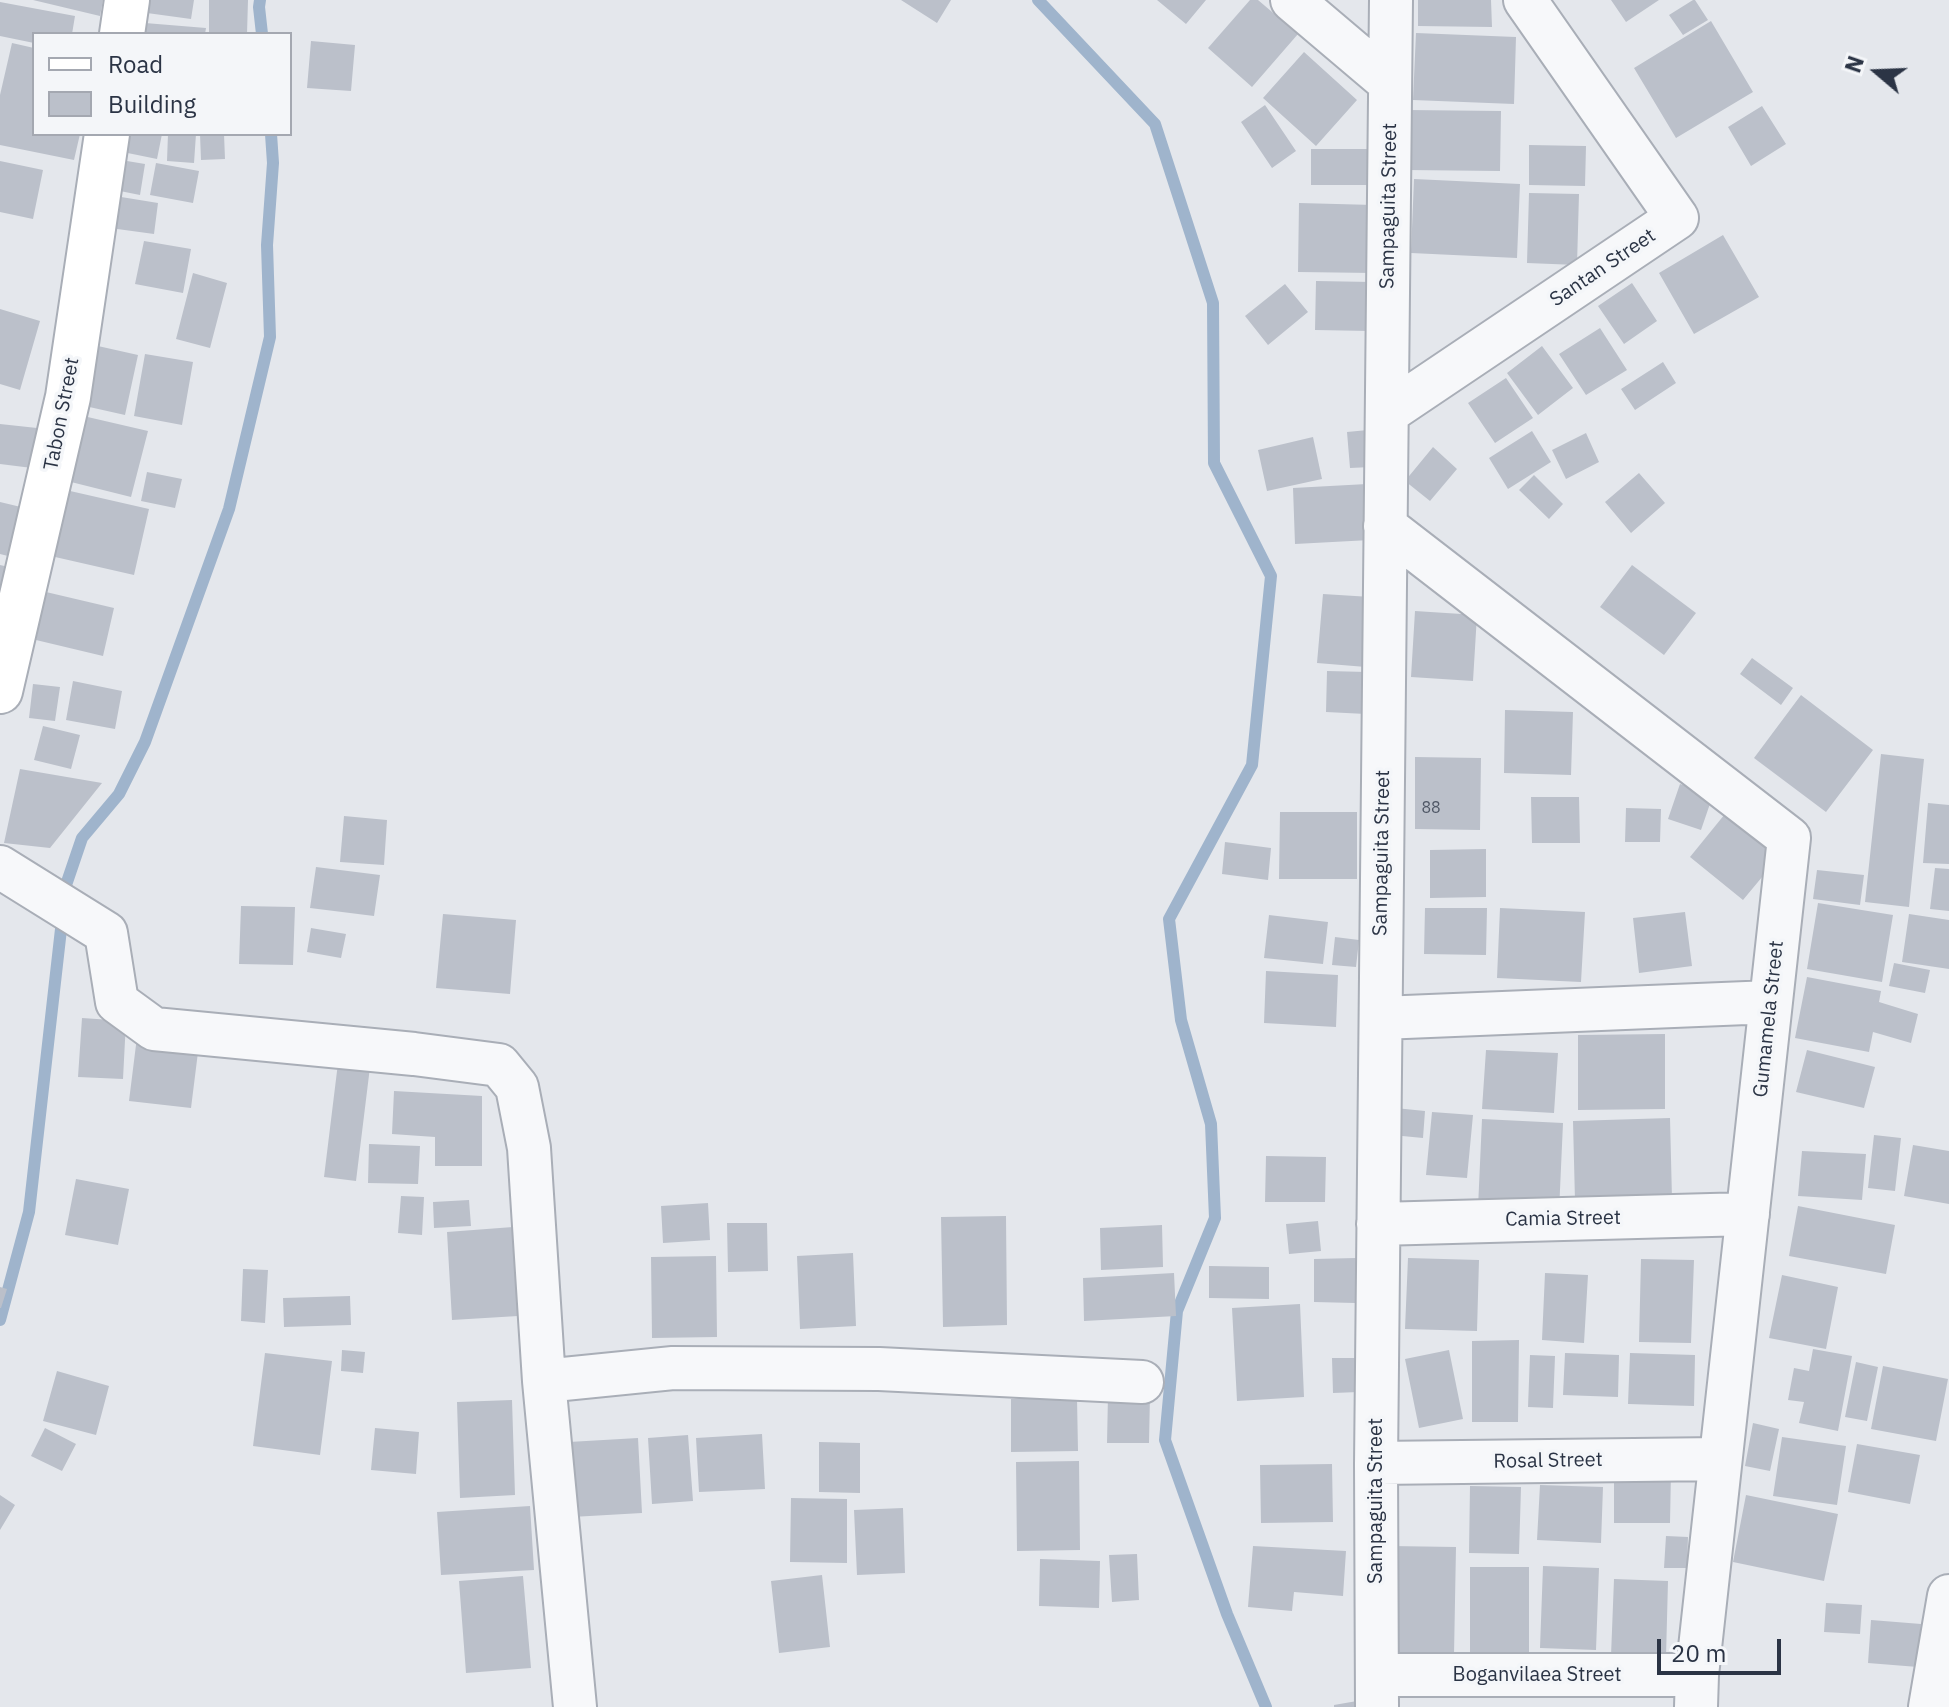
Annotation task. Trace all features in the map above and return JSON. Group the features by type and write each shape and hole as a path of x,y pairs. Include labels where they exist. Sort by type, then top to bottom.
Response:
{"street":[{"path":"122,32 127,0"},
{"path":"1292,0 1390,83"},
{"name":"Sampaguita Street","path":"1377,1691 1376,1463 1391,0"},
{"name":"Santan Street","path":"1387,413 1677,218 1525,0"},
{"name":"Tabon Street","path":"0,691 68,397 107,136"},
{"name":"Gumamela Street","path":"1385,526 1789,838 1696,1691"},
{"path":"16,877 106,933 117,1002 154,1029 499,1065 517,1087 529,1148 544,1381 575,1707"},
{"path":"1381,1018 1771,1002"},
{"name":"Camia Street","path":"1378,1224 1748,1214"},
{"path":"544,1381 673,1368 879,1369 1142,1382"},
{"name":"Rosal Street","path":"1376,1463 1720,1459"},
{"path":"1930,1707 1949,1596"},
{"name":"Boganvilaea Street","path":"1377,1691 1696,1691"}],"building":[{"path":"33,0 103,0 100,16"},
{"path":"149,0 194,0 191,19 147,13"},
{"path":"209,0 248,0 247,32 209,32"},
{"path":"901,0 951,0 937,23"},
{"path":"1157,0 1206,0 1186,24"},
{"path":"1250,0 1258,0 1298,34 1252,87 1208,48"},
{"path":"1418,0 1491,0 1492,27 1418,26"},
{"path":"1611,0 1659,0 1626,22"},
{"path":"1693,0 1708,20 1683,35 1669,15"},
{"path":"0,2 75,16 72,32 32,32 32,43 0,36"},
{"path":"1711,21 1753,92 1676,138 1634,68"},
{"path":"145,23 206,28 205,32 144,32"},
{"path":"1416,33 1516,37 1514,104 1413,100"},
{"path":"311,41 355,45 351,91 307,88"},
{"path":"12,43 32,48 32,136 80,136 74,160 0,145 0,95"},
{"path":"1304,52 1357,100 1316,146 1263,98"},
{"path":"1265,105 1296,151 1272,168 1241,122"},
{"path":"1762,106 1786,144 1751,166 1728,127"},
{"path":"1407,110 1501,111 1500,171 1406,170"},
{"path":"116,136 162,136 157,159 113,150"},
{"path":"168,136 196,136 194,163 167,161"},
{"path":"200,136 224,136 225,159 201,160"},
{"path":"1529,145 1586,146 1585,186 1529,185"},
{"path":"1311,149 1368,149 1368,185 1311,185"},
{"path":"115,159 145,164 140,195 110,189"},
{"path":"0,161 43,170 33,219 0,212"},
{"path":"156,163 199,171 193,203 150,195"},
{"path":"1414,179 1520,184 1517,258 1411,253"},
{"path":"1529,193 1579,194 1577,265 1527,263"},
{"path":"115,196 158,203 154,234 110,228"},
{"path":"1299,203 1374,205 1373,273 1298,272"},
{"path":"1723,235 1759,297 1694,334 1659,273"},
{"path":"144,241 191,249 183,293 135,284"},
{"path":"193,273 227,283 210,348 176,339"},
{"path":"1316,281 1372,282 1370,331 1315,330"},
{"path":"1632,283 1657,321 1624,344 1598,306"},
{"path":"1285,284 1308,312 1268,345 1245,316"},
{"path":"0,309 40,321 20,390 0,384"},
{"path":"1600,328 1627,370 1586,395 1559,354"},
{"path":"89,344 138,355 125,415 76,404"},
{"path":"1542,346 1573,388 1538,415 1507,373"},
{"path":"145,354 193,362 182,425 134,416"},
{"path":"1663,362 1676,383 1635,410 1621,389"},
{"path":"1506,378 1533,418 1495,443 1468,403"},
{"path":"79,415 148,431 131,497 63,480"},
{"path":"0,424 37,428 32,468 0,464"},
{"path":"1368,430 1371,467 1350,468 1347,432"},
{"path":"1532,431 1551,462 1508,489 1489,458"},
{"path":"1586,433 1599,462 1566,479 1552,450"},
{"path":"1313,437 1322,479 1267,491 1258,450"},
{"path":"1433,447 1457,469 1430,501 1405,481"},
{"path":"147,472 182,479 175,508 141,501"},
{"path":"1639,473 1665,503 1631,533 1605,502"},
{"path":"1534,475 1563,504 1549,519 1519,490"},
{"path":"1367,484 1370,540 1295,544 1293,488"},
{"path":"57,488 149,509 134,575 42,554"},
{"path":"0,502 25,508 12,557 0,554"},
{"path":"0,565 13,568 9,590 0,589"},
{"path":"1632,565 1696,613 1664,655 1600,607"},
{"path":"46,592 114,608 103,656 36,640"},
{"path":"1323,594 1371,597 1366,667 1317,663"},
{"path":"1415,611 1477,615 1473,681 1411,677"},
{"path":"1752,658 1793,688 1781,705 1740,674"},
{"path":"1327,671 1367,672 1366,714 1326,712"},
{"path":"73,681 122,691 115,729 66,720"},
{"path":"33,684 60,687 55,721 29,718"},
{"path":"1801,695 1873,750 1826,812 1754,758"},
{"path":"1505,710 1573,712 1571,775 1504,773"},
{"path":"43,726 80,735 71,769 34,760"},
{"path":"1881,754 1924,759 1909,907 1865,902"},
{"path":"1415,757 1481,758 1480,830 1415,829"},
{"path":"20,769 102,783 50,848 4,843"},
{"path":"1680,784 1713,795 1701,830 1668,819"},
{"path":"1531,797 1579,797 1580,843 1532,843"},
{"path":"1928,803 1949,805 1949,864 1923,863"},
{"path":"1626,808 1661,809 1660,842 1625,842"},
{"path":"1729,809 1782,853 1743,900 1690,857"},
{"path":"1280,812 1357,812 1357,879 1279,879"},
{"path":"344,816 387,820 384,865 340,862"},
{"path":"1225,842 1271,848 1268,880 1222,874"},
{"path":"1486,849 1486,897 1430,898 1430,850"},
{"path":"316,867 380,875 374,916 310,908"},
{"path":"1935,868 1949,869 1949,911 1930,909"},
{"path":"1817,870 1864,875 1860,905 1813,899"},
{"path":"1818,903 1893,915 1882,982 1807,969"},
{"path":"241,906 295,907 293,965 239,964"},
{"path":"1425,908 1487,908 1486,955 1424,954"},
{"path":"1500,908 1585,912 1581,982 1497,978"},
{"path":"1685,912 1692,966 1639,973 1633,918"},
{"path":"443,914 516,920 510,994 436,988"},
{"path":"1909,914 1949,920 1949,969 1902,962"},
{"path":"1269,915 1328,922 1323,964 1264,958"},
{"path":"311,928 346,934 341,958 307,952"},
{"path":"1335,937 1359,940 1356,967 1332,965"},
{"path":"1894,963 1930,970 1925,993 1889,986"},
{"path":"1266,971 1338,975 1336,1027 1264,1023"},
{"path":"1807,977 1881,991 1879,1002 1918,1014 1911,1043 1873,1032 1869,1052 1795,1038"},
{"path":"82,1018 126,1021 123,1079 78,1077"},
{"path":"1665,1034 1665,1109 1578,1110 1578,1035"},
{"path":"137,1037 199,1044 191,1108 129,1101"},
{"path":"1486,1050 1558,1053 1554,1113 1482,1109"},
{"path":"1807,1050 1875,1067 1864,1108 1796,1092"},
{"path":"338,1063 370,1067 356,1181 324,1177"},
{"path":"394,1091 482,1096 482,1166 435,1166 435,1137 392,1134"},
{"path":"1395,1108 1425,1111 1423,1138 1392,1135"},
{"path":"1432,1112 1473,1115 1467,1178 1426,1175"},
{"path":"1670,1118 1672,1199 1575,1201 1573,1121"},
{"path":"1482,1119 1563,1123 1559,1212 1478,1208"},
{"path":"1874,1135 1901,1138 1895,1191 1868,1188"},
{"path":"369,1144 420,1146 418,1184 368,1183"},
{"path":"1913,1145 1949,1151 1949,1204 1904,1196"},
{"path":"1802,1151 1866,1154 1862,1200 1798,1196"},
{"path":"1266,1156 1326,1157 1325,1202 1265,1202"},
{"path":"76,1179 129,1189 118,1245 65,1235"},
{"path":"401,1196 424,1197 422,1235 398,1233"},
{"path":"469,1200 471,1226 434,1228 433,1202"},
{"path":"708,1203 710,1240 663,1243 661,1206"},
{"path":"1798,1206 1895,1225 1886,1274 1789,1256"},
{"path":"1006,1216 1007,1325 943,1327 941,1217"},
{"path":"1318,1221 1321,1251 1289,1254 1286,1224"},
{"path":"727,1223 767,1223 768,1271 728,1272"},
{"path":"1162,1225 1163,1267 1101,1270 1100,1228"},
{"path":"513,1227 518,1316 452,1320 447,1232"},
{"path":"853,1253 856,1326 800,1329 797,1256"},
{"path":"716,1256 717,1337 652,1338 651,1257"},
{"path":"1356,1258 1355,1303 1314,1302 1314,1259"},
{"path":"1408,1258 1479,1260 1477,1331 1405,1329"},
{"path":"1641,1259 1694,1260 1691,1343 1639,1342"},
{"path":"1209,1266 1269,1267 1269,1299 1209,1298"},
{"path":"243,1269 268,1270 265,1323 241,1321"},
{"path":"1174,1273 1176,1316 1084,1321 1083,1278"},
{"path":"1545,1273 1588,1275 1584,1343 1542,1340"},
{"path":"1782,1275 1838,1287 1826,1349 1769,1338"},
{"path":"0,1287 7,1289 1,1308 0,1308"},
{"path":"350,1296 351,1325 284,1327 283,1298"},
{"path":"1300,1304 1304,1397 1237,1401 1232,1308"},
{"path":"1519,1340 1518,1422 1472,1422 1472,1341"},
{"path":"1813,1349 1852,1356 1838,1431 1799,1423 1804,1402 1788,1400 1794,1368 1809,1371"},
{"path":"342,1350 365,1352 363,1373 341,1371"},
{"path":"1449,1350 1463,1419 1419,1428 1405,1359"},
{"path":"265,1353 332,1361 320,1455 253,1446"},
{"path":"1565,1353 1619,1355 1618,1397 1563,1395"},
{"path":"1630,1353 1695,1355 1694,1406 1628,1404"},
{"path":"1530,1355 1555,1356 1553,1408 1528,1407"},
{"path":"1332,1358 1358,1358 1359,1392 1333,1393"},
{"path":"1856,1362 1878,1367 1867,1421 1845,1417"},
{"path":"1883,1366 1948,1379 1936,1441 1871,1429"},
{"path":"57,1371 109,1386 96,1435 43,1421"},
{"path":"1108,1395 1150,1395 1149,1443 1107,1443"},
{"path":"1077,1398 1078,1451 1011,1452 1011,1399"},
{"path":"512,1400 515,1495 460,1498 457,1402"},
{"path":"1753,1423 1779,1429 1770,1471 1745,1466"},
{"path":"45,1428 76,1444 62,1471 31,1456"},
{"path":"375,1428 419,1432 416,1474 371,1470"},
{"path":"762,1434 765,1489 699,1492 696,1438"},
{"path":"688,1435 693,1501 652,1504 648,1438"},
{"path":"1782,1437 1846,1446 1837,1505 1773,1496"},
{"path":"638,1438 642,1513 572,1517 569,1442"},
{"path":"819,1442 860,1443 860,1493 819,1492"},
{"path":"1857,1444 1920,1455 1910,1504 1848,1492"},
{"path":"1079,1461 1080,1550 1017,1551 1016,1462"},
{"path":"1332,1464 1333,1522 1261,1523 1260,1465"},
{"path":"1614,1471 1671,1471 1670,1523 1614,1523"},
{"path":"1540,1485 1603,1487 1601,1543 1537,1540"},
{"path":"1470,1486 1521,1487 1519,1554 1469,1553"},
{"path":"0,1495 15,1505 0,1530"},
{"path":"1746,1495 1838,1514 1824,1581 1733,1562"},
{"path":"791,1498 847,1499 847,1563 790,1562"},
{"path":"530,1506 534,1570 441,1575 437,1512"},
{"path":"903,1508 905,1573 857,1575 854,1510"},
{"path":"1666,1536 1688,1537 1687,1568 1664,1568"},
{"path":"1253,1546 1346,1551 1343,1596 1294,1592 1292,1611 1248,1607"},
{"path":"1391,1546 1456,1547 1454,1655 1389,1654"},
{"path":"1137,1554 1139,1600 1112,1602 1109,1555"},
{"path":"1040,1559 1100,1561 1099,1608 1039,1606"},
{"path":"1543,1566 1599,1568 1596,1650 1540,1648"},
{"path":"1470,1567 1529,1567 1529,1653 1470,1653"},
{"path":"822,1575 830,1647 779,1653 771,1581"},
{"path":"523,1576 531,1668 466,1673 459,1581"},
{"path":"1614,1579 1668,1581 1666,1657 1611,1656"},
{"path":"1826,1603 1862,1605 1860,1634 1824,1632"},
{"path":"1871,1620 1921,1624 1918,1667 1868,1663"},
{"path":"1357,1701 1358,1707 1334,1707 1334,1705"}],"waterway":[{"path":"260,0 262,32"},
{"path":"1038,0 1155,124 1213,303 1214,463 1271,576 1252,765 1169,919 1181,1020 1211,1124 1215,1218 1177,1311 1165,1440 1227,1614 1266,1707"},
{"path":"0,1320 29,1212 66,885 82,838 119,794 145,742 229,509 270,337 267,245 273,163 271,136"}]}
